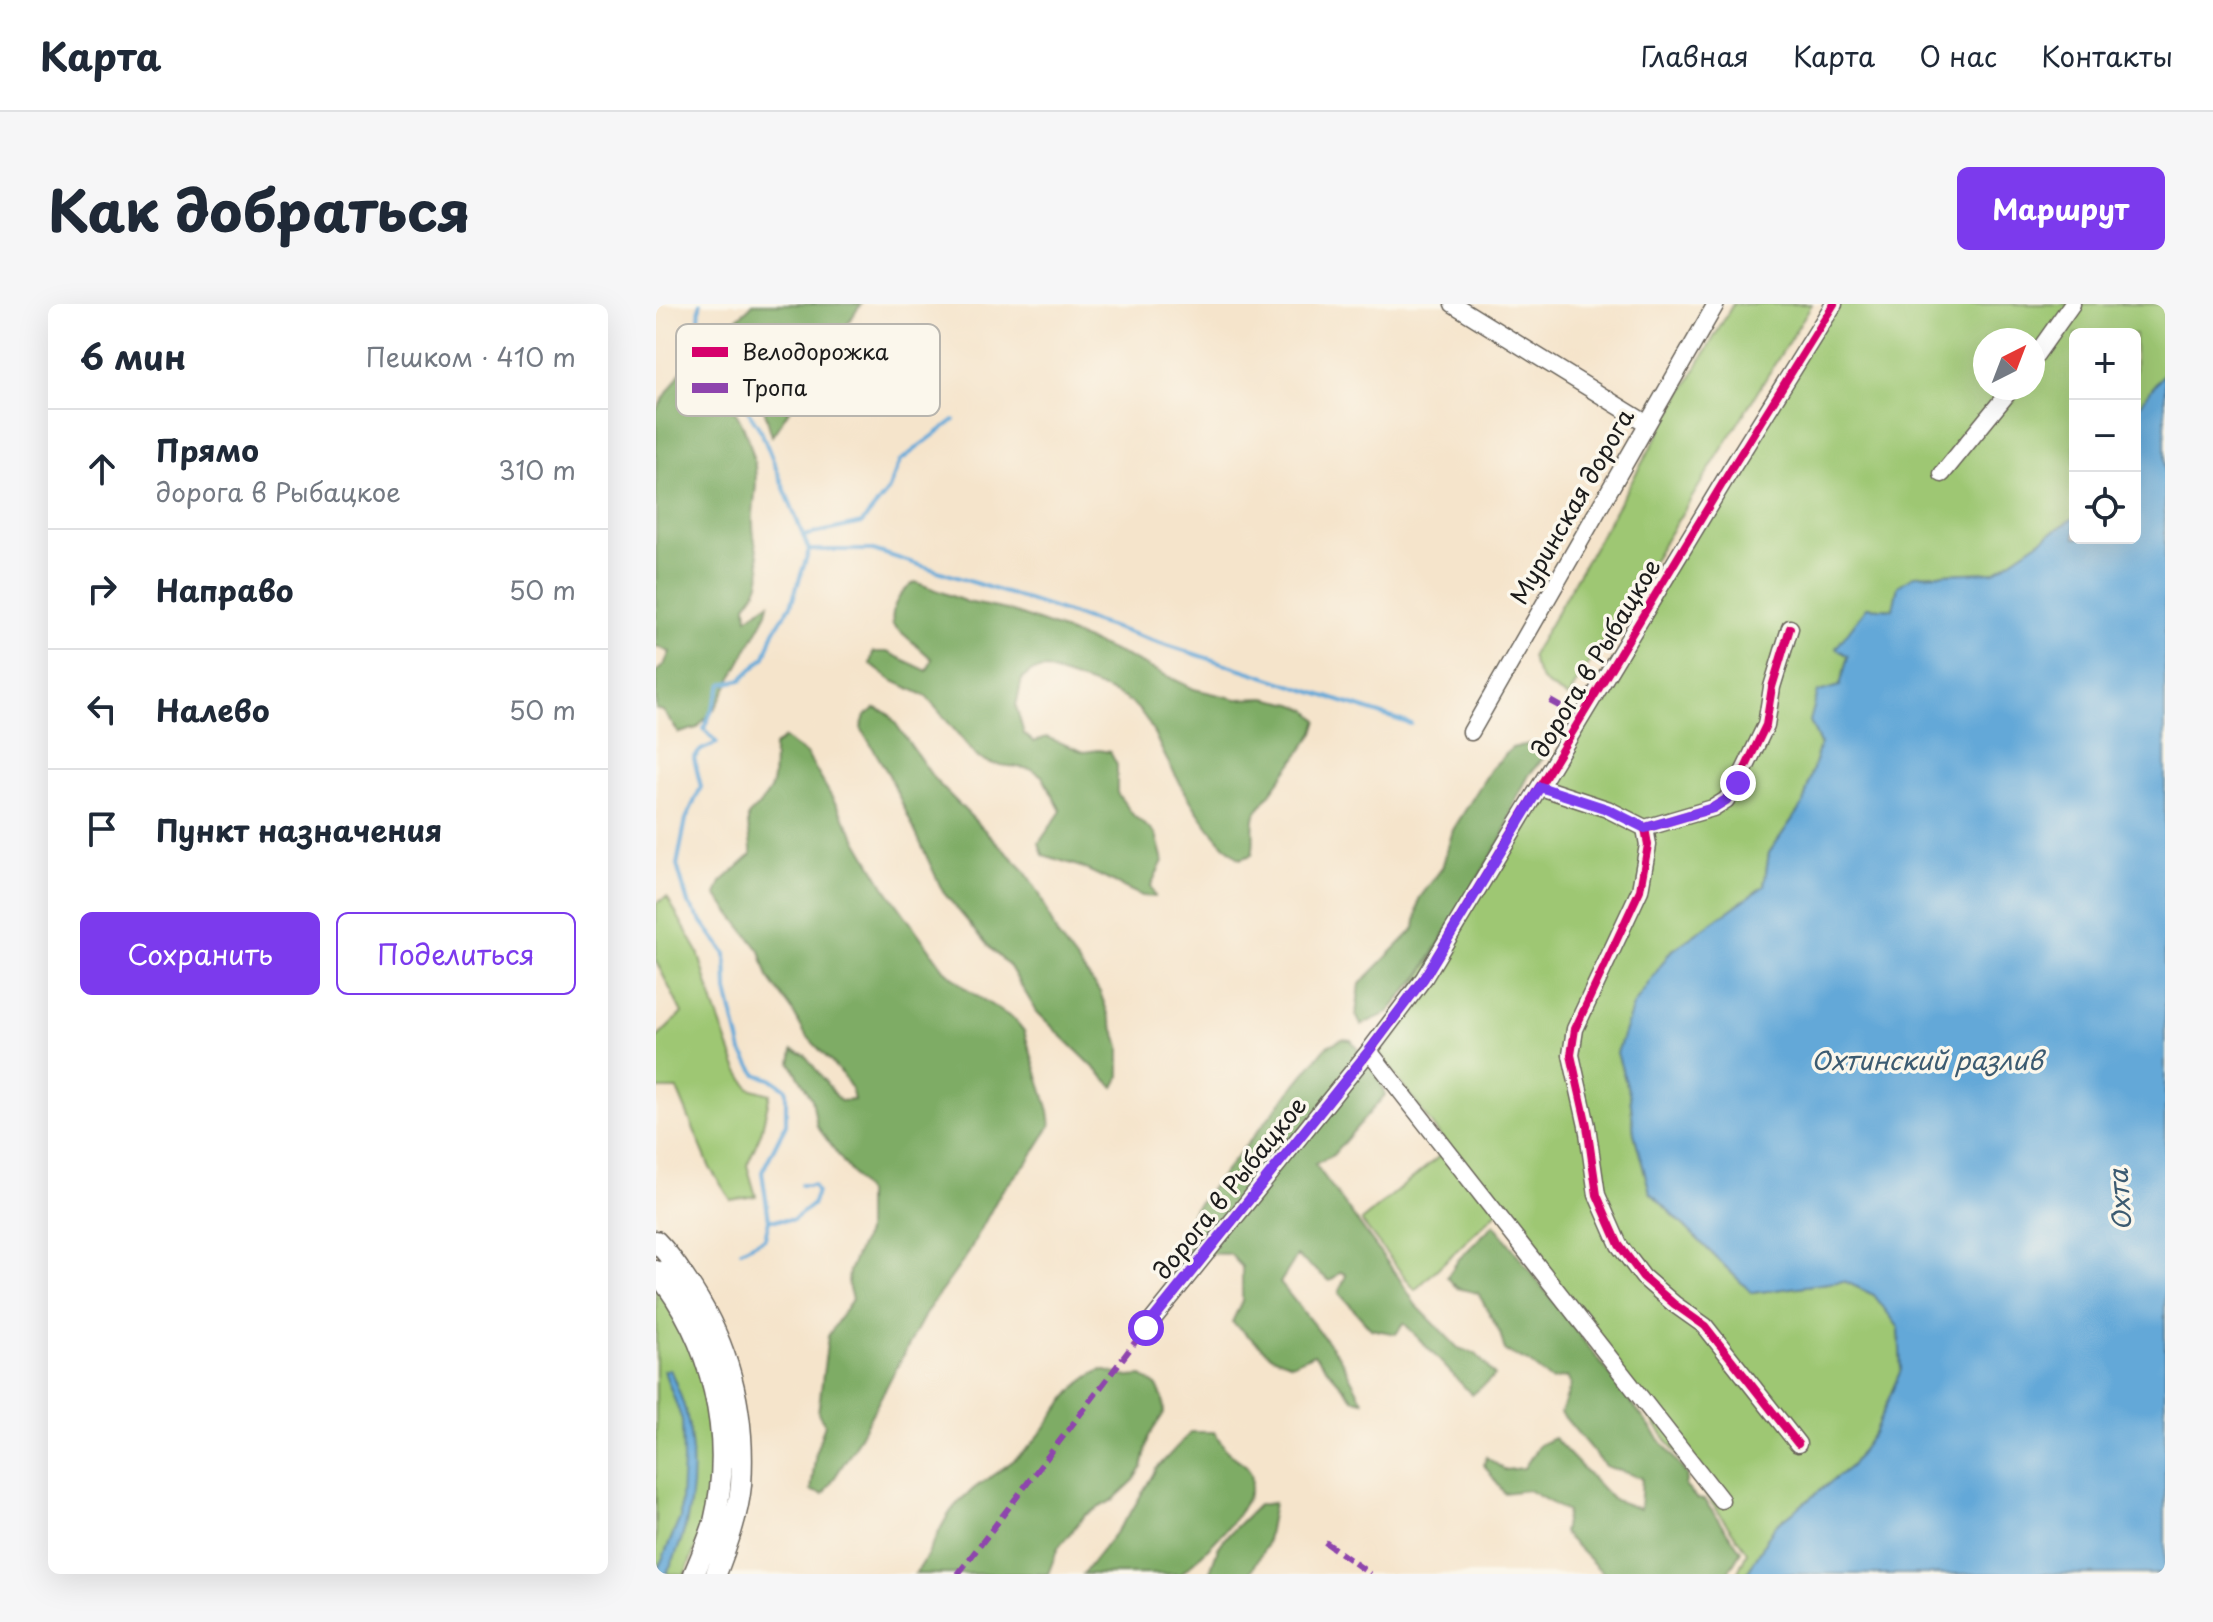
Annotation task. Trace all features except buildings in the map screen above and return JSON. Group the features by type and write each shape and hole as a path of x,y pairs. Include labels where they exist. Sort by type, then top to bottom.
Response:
{"main road":[{"path":"656,1241 696,1294 719,1337 735,1391 741,1432 741,1487 731,1534 716,1574"},
{"path":"656,1271 697,1337 712,1379 721,1426 722,1478 713,1523 694,1574"}],"street":[{"path":"1453,304 1646,423"},
{"name":"Муринская дорога","path":"1471,732 1716,304"},
{"name":"дорога в Рыбацкое","path":"1146,1328 1424,978 1834,304"},
{"path":"2045,342 2072,304"},
{"path":"1942,474 2002,400"},
{"path":"1540,787 1607,809 1645,828 1713,808 1726,800 1738,783 1766,725 1772,687 1790,628"},
{"path":"1645,828 1648,845 1640,890 1575,1029 1571,1055 1587,1126 1597,1195 1619,1245 1643,1277 1705,1326 1798,1444"},
{"path":"1369,1051 1721,1500"}],"green space":[{"path":"753,304 861,304 848,324 730,324"},
{"path":"1733,304 1812,304 1568,697 1544,682 1531,657"},
{"path":"1834,304 2165,304 2165,372 2141,403 2141,328 2069,328 2069,521 1994,572 1915,575 1894,609 1867,607 1837,648 1848,656 1840,686 1810,721 1820,744 1803,804 1769,853 1764,886 1670,952 1617,1052 1630,1096 1634,1133 1650,1192 1752,1293 1844,1281 1874,1295 1899,1328 1901,1370 1874,1433 1851,1466 1774,1527 1747,1574 1737,1574 1747,1552 1500,1209 1415,1290 1361,1221 1449,1148 1376,1049"},
{"path":"676,379 676,416 738,416 753,454 756,486 753,524 761,574 754,594 746,605 747,618 769,603 767,613 716,707 697,728 679,733 663,711 656,709 656,672 664,665 670,652 656,646 656,410"},
{"path":"766,416 785,416 772,436"},
{"path":"915,582 967,602 1007,610 1060,629 1194,689 1237,699 1265,698 1308,710 1318,720 1314,733 1255,814 1252,855 1240,859 1208,827 1182,787 1146,719 1135,706 1110,691 1046,669 1032,671 1022,679 1016,706 1024,734 1034,742 1046,737 1084,752 1110,752 1117,765 1117,793 1134,816 1156,834 1163,861 1151,885 1155,897 1142,896 1081,867 1043,855 1039,843 1061,811 1042,776 1032,769 993,764 978,758 926,696 891,680 870,664 873,652 887,652 927,671 932,659 893,625 897,601"},
{"path":"876,708 889,714 935,780 1024,870 1040,895 1057,935 1100,992 1120,1046 1120,1076 1114,1087 1037,1012 1010,967 943,892 889,775 861,728 865,716"},
{"path":"784,738 807,755 884,886 944,969 966,989 1015,1020 1024,1031 1051,1125 1029,1160 1001,1192 966,1257 927,1311 853,1449 824,1494 811,1491 816,1451 825,1424 818,1413 828,1336 852,1299 848,1285 849,1271 866,1233 866,1193 817,1126 812,1099 791,1063 793,1050 805,1055 840,1101 854,1100 843,1075 805,1034 768,977 760,951 716,895 721,882 751,855 748,816 772,786 774,747"},
{"path":"1537,742 1547,753 1529,775 1514,804 1504,835 1420,975 1388,1013 1361,1025 1356,1015 1360,984 1415,928 1419,899 1442,868 1453,830 1491,769 1512,748"},
{"path":"667,897 698,952 736,1066 749,1088 770,1094 761,1133 747,1165 756,1196 731,1200 710,1168 677,1089 656,1089 656,1039 682,1013 656,961 656,903"},
{"path":"1342,1039 1351,1040 1379,1077 1385,1095 1333,1155 1315,1164 1415,1304 1458,1348 1476,1354 1495,1376 1472,1395 1404,1323 1396,1334 1371,1329 1339,1293 1346,1275 1341,1272 1330,1281 1297,1256 1280,1283 1339,1356 1363,1401 1354,1399 1314,1354 1292,1364 1272,1356 1232,1322 1242,1301 1242,1267 1230,1254 1186,1253 1191,1213 1327,1046"},
{"path":"1494,1224 1687,1475 1685,1486 1697,1499 1704,1500 1741,1551 1727,1574 1604,1574 1563,1533 1567,1512 1528,1490 1504,1493 1484,1465 1486,1457 1505,1470 1524,1468 1539,1445 1554,1438 1612,1499 1640,1509 1642,1478 1605,1466 1561,1413 1571,1385 1567,1377 1551,1380 1528,1362 1505,1351 1500,1333 1478,1293 1457,1288 1447,1277 1459,1259"},
{"path":"656,1283 686,1329 711,1414 711,1493 703,1529 685,1574 656,1574"},
{"path":"1102,1370 1129,1377 1142,1376 1157,1386 1163,1399 1164,1413 1149,1436 1142,1468 1134,1480 1113,1500 1085,1515 1058,1548 1048,1574 915,1574 955,1506 1031,1445 1071,1392"},
{"path":"1191,1432 1214,1432 1228,1452 1248,1468 1252,1480 1249,1494 1229,1526 1181,1574 1083,1574 1130,1514 1156,1469"},
{"path":"1274,1503 1266,1546 1250,1574 1209,1574 1218,1548 1226,1537 1258,1505"}],"water":[{"name":"Охтинский разлив","path":"2165,372 2165,1574 1747,1574 1774,1527 1851,1466 1874,1433 1901,1370 1899,1328 1874,1295 1844,1281 1752,1293 1650,1192 1634,1133 1630,1096 1617,1053 1633,1006 1670,952 1764,886 1769,853 1803,804 1820,744 1810,721 1818,692 1840,686 1848,656 1836,648 1867,607 1893,609 1898,586 1915,575 1994,572 2069,521 2069,544 2141,544 2141,403"},
{"path":"670,1369 688,1422 692,1481 682,1538 666,1574 656,1574 680,1518 682,1420 664,1371"}],"waterway":[{"path":"700,304 700,324"},
{"path":"741,1250 765,1238 769,1220 762,1172 786,1124 786,1089 756,1074 742,1052 727,991 726,954 688,903 677,865 686,819 701,787 694,758 701,750 717,743 704,729 722,684 741,680 765,657 774,631 791,605 809,550 761,431 751,416"},
{"path":"803,536 862,523 888,491 900,461 954,420"},
{"path":"809,550 873,550 1411,724"},
{"path":"770,1220 793,1220 812,1205 817,1192 813,1185 801,1185"}],"marked path":[{"path":"1550,701 1581,718"},
{"path":"958,1574 1146,1328"},
{"path":"1325,1542 1370,1574"}],"cycle path":[{"path":"1146,1328 1424,978 1834,304"},
{"path":"1790,628 1772,687 1766,725 1738,783 1726,800 1713,808 1645,828 1648,845 1640,890 1575,1029 1571,1055 1587,1126 1597,1195 1619,1245 1643,1277 1705,1326 1798,1444"}],"route":[{"path":"1146,1328 1424,978 1540,787 1607,809 1645,828 1713,808 1726,800 1738,783"}],"water label":[{"name":"Охта","path":"2119,1200"}]}
